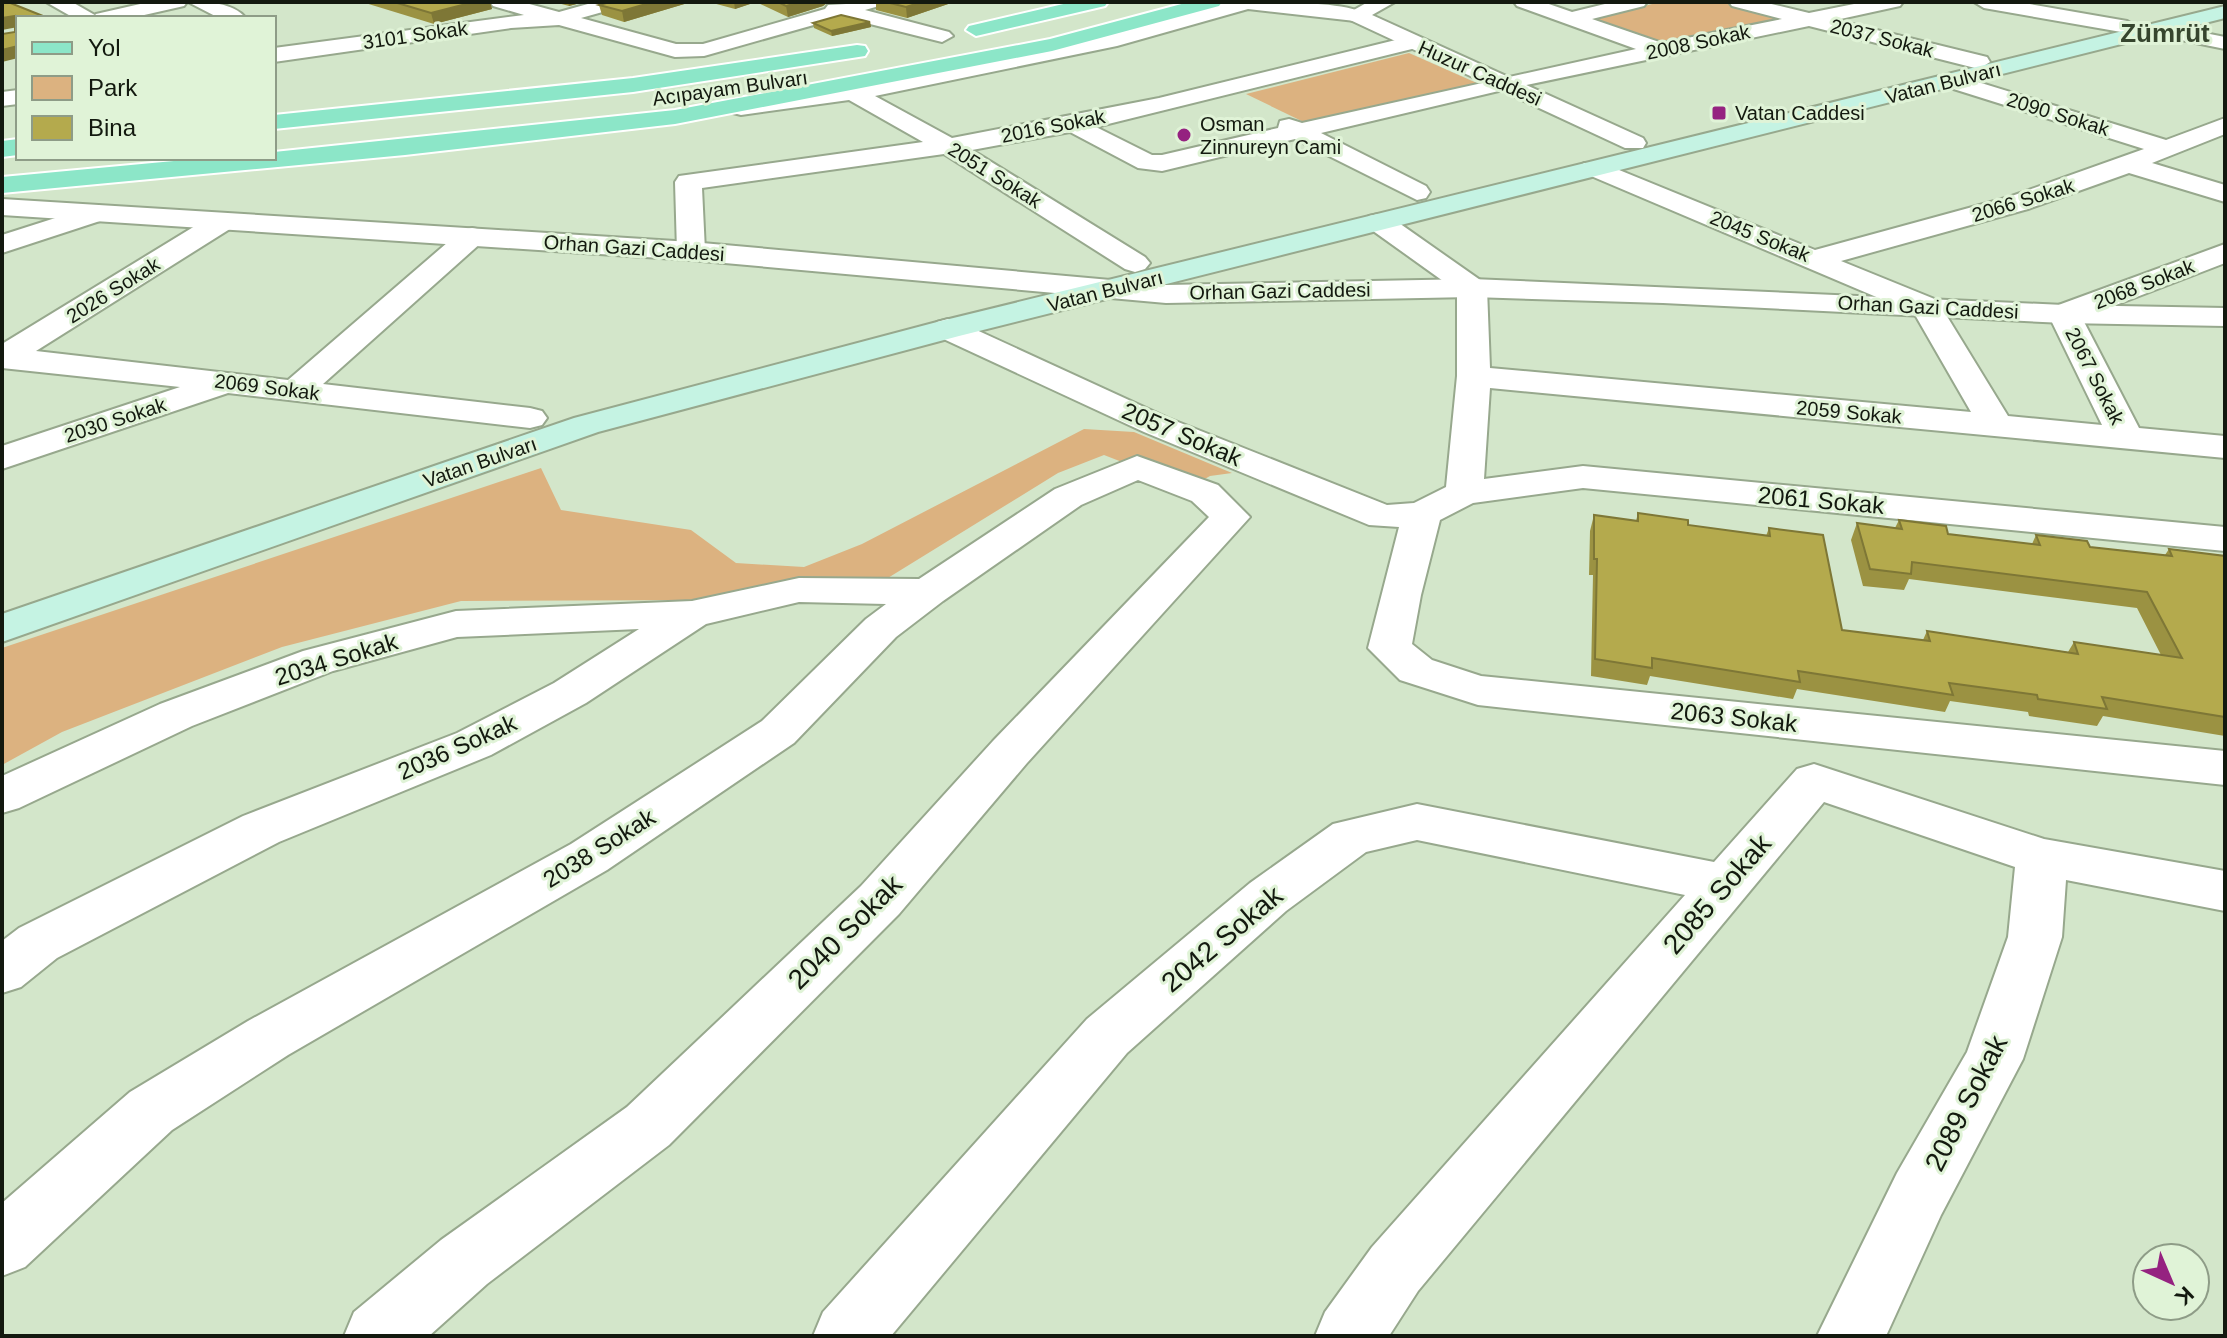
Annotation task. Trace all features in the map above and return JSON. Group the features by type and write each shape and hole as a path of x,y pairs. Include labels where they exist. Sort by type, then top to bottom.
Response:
{"main road":[{"path":"276,122 633,85 889,49 1098,2"},
{"name":"Acıpayam Bulvarı","path":"276,131 581,100 889,49 1131,2"},
{"name":"Acıpayam Bulvarı","path":"276,142 564,111 826,75 1020,43 1181,2"},
{"path":"276,159 675,117 1052,45 1212,2"},
{"name":"Vatan Bulvarı","path":"2,604 530,418 670,373 1135,263 1417,192 2225,2"},
{"name":"Vatan Bulvarı","path":"2,629 586,425 948,329 2225,12"},
{"path":"2,172 110,160"},
{"path":"2,185 263,160"}],"street":[{"path":"56,2 86,16"},
{"path":"112,16 177,2"},
{"path":"198,2 231,16"},
{"path":"500,2 675,51 704,50 872,2"},
{"path":"557,19 617,2"},
{"path":"809,2 942,36"},
{"path":"675,117 853,93 1117,40 1247,3 1355,15 1385,2"},
{"path":"1524,2 1660,50"},
{"path":"1572,18 1637,2"},
{"name":"2037 Sokak","path":"1739,2 1979,62"},
{"name":"2008 Sokak","path":"1073,124 1147,163 1162,163 1503,83 1893,2"},
{"path":"1984,2 2127,27"},
{"name":"Huzur Caddesi","path":"1355,15 1634,143"},
{"name":"3101 Sokak","path":"276,55 511,22 557,19"},
{"path":"2159,30 2225,43"},
{"path":"276,35 312,50"},
{"name":"2016 Sokak","path":"691,251 688,182 948,146 1073,124 1412,42"},
{"name":"2090 Sokak","path":"1952,81 2164,147"},
{"path":"1219,91 1417,192"},
{"name":"2051 Sokak","path":"853,93 948,146 1135,263"},
{"name":"2066 Sokak","path":"1816,259 2046,195 2130,165 2164,147 2223,127"},
{"name":"2090 Sokak","path":"2130,165 2225,194"},
{"name":"2045 Sokak","path":"1593,168 1926,307"},
{"name":"Orhan Gazi Caddesi","path":"2,207 691,251 1166,294 1472,288 2064,314 2225,317"},
{"path":"2,244 96,213"},
{"name":"2026 Sokak","path":"4,357 223,221"},
{"path":"1379,222 1472,288 1474,376 1464,493"},
{"path":"296,390 472,236"},
{"name":"2068 Sokak","path":"2064,314 2225,253"},
{"path":"1926,307 1996,425"},
{"name":"2067 Sokak","path":"2064,314 2126,437"},
{"name":"2057 Sokak","path":"948,329 1156,425 1383,517 1422,514"},
{"name":"2069 Sokak","path":"4,357 530,418"},
{"name":"2059 Sokak","path":"1474,376 2225,447"},
{"name":"2030 Sokak","path":"2,458 228,383"},
{"name":"2038 Sokak","path":"2,1245 151,1111 268,1038 589,857 778,732 881,628 928,592 1068,497 1137,467 1189,488"},
{"name":"2061 Sokak","path":"1422,514 1464,493 1583,477 2225,539"},
{"name":"2040 Sokak","path":"378,1336 464,1262 648,1126 880,900 1010,752 1231,517 1205,493 1189,488"},
{"name":"2063 Sokak","path":"1422,514 1400,595 1390,648 1416,670 1478,690 2225,768"},
{"name":"2036 Sokak","path":"2,971 38,943 261,829 474,744 570,693 692,614 799,590 928,592"},
{"name":"2034 Sokak","path":"2,796 190,709 318,661 440,628 456,624 527,620 692,614"},
{"name":"2085 Sokak","path":"1349,1336 1395,1269 1814,781 2042,857 2225,891"},
{"name":"2042 Sokak","path":"847,1336 1107,1036 1268,897 1351,837 1417,822 1726,884"},
{"name":"2089 Sokak","path":"1851,1336 1919,1194 1994,1059 2035,937 2042,857"}],"green space":[{"path":"1660,2 1729,2 1785,18 1664,45 1589,20"},
{"path":"1409,53 1479,84 1312,126 1246,94"},
{"path":"1084,429 1134,432 1232,473 1210,476 1189,488 1104,455 1058,473 883,581 711,600 461,601 282,647 62,732 2,765 2,648 541,468 561,510 691,530 736,563 804,567 862,544"}],"building":[{"path":"2,2 43,16 16,16 16,46 2,50 2,34 15,32 15,16 2,18"},
{"path":"394,2 474,2 431,13"},
{"path":"653,2 622,11 599,5"},
{"path":"778,2 800,2 786,6"},
{"path":"886,2 922,2 906,7"},
{"path":"841,15 870,22 831,31 813,23"},
{"path":"1638,513 1688,520 1688,525 1770,536 1769,528 1823,535 1842,630 1930,641 1927,631 2078,654 2074,642 2182,658 2147,592 1912,562 1911,574 1870,569 1857,523 1902,529 1899,520 1946,526 1948,534 2040,545 2036,535 2087,541 2090,547 2172,556 2169,549 2225,556 2225,717 2102,697 2107,709 2038,699 2037,695 1949,683 1953,695 1798,671 1800,682 1652,658 1652,668 1595,659 1597,559 1594,559 1594,515 1638,521"}],"place":[{"name":"Vatan Caddesi","path":"1719,113"},
{"name":"Osman Zinnureyn Cami","path":"1184,135"}],"district":[{"name":"Zümrüt","path":"2165,33"}]}
